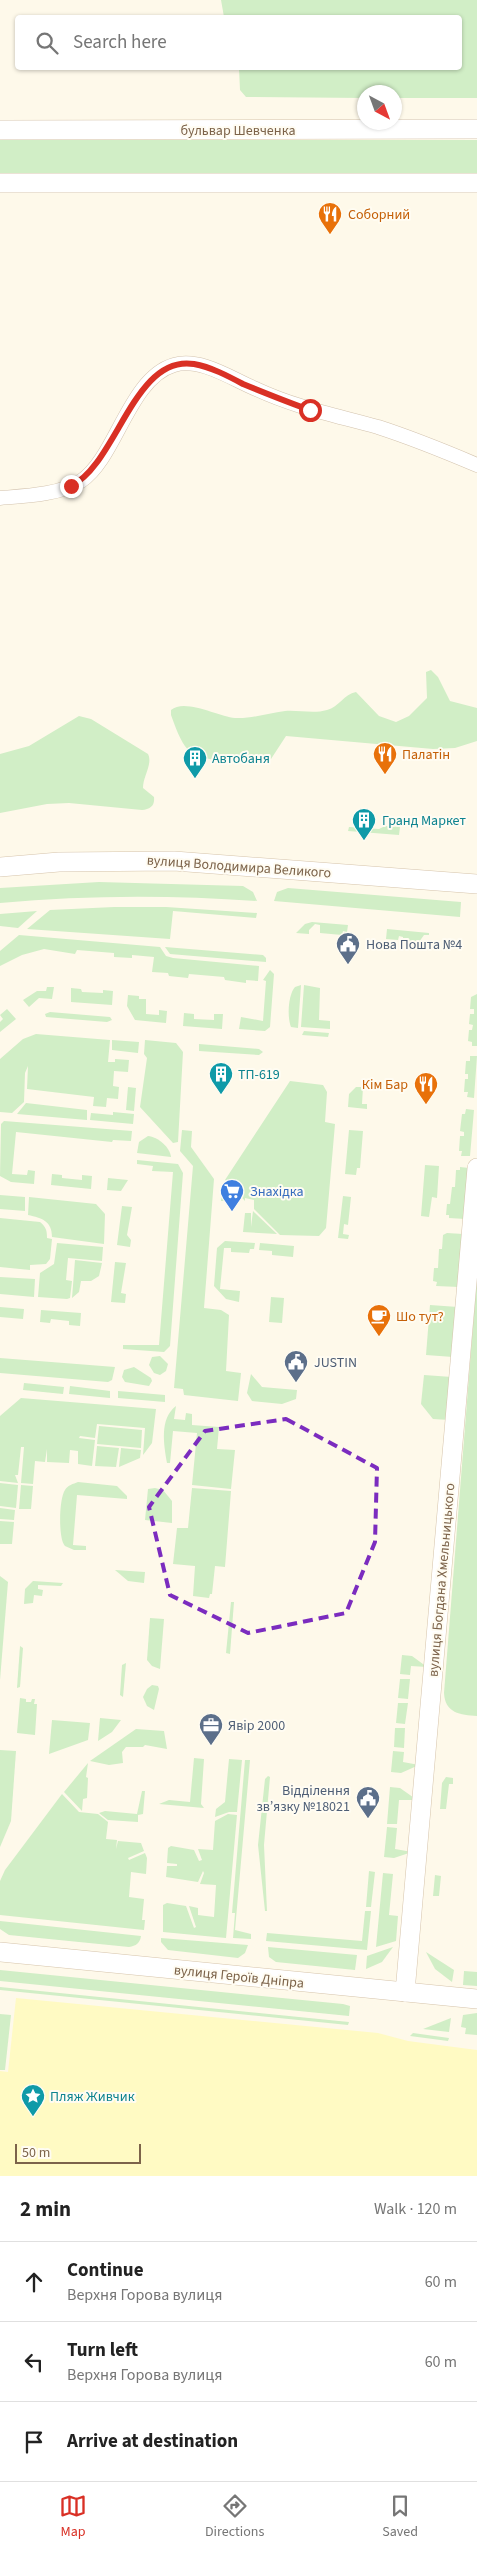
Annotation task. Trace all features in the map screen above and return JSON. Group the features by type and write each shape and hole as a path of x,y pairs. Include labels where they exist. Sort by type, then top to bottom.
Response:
{"main road":[{"name":"бульвар Шевченка","path":"0,130 477,129"},
{"path":"0,183 477,184"},
{"name":"вулиця Володимира Великого","path":"0,867 59,862 174,861 477,884"},
{"name":"вулиця Богдана Хмельницького","path":"405,1992 477,1168"},
{"name":"вулиця Героїв Дніпра","path":"0,1952 477,1999"}],"street":[{"path":"0,498 63,488 84,479 94,468 135,402 153,378 166,368 184,363 208,368 283,401 310,410 408,437 477,465"}],"highlighted area":[{"path":"286,1419 377,1468 375,1542 346,1613 248,1633 170,1595 149,1507 205,1431"}],"green space":[{"path":"221,0 477,0 477,98 402,98 402,85 357,85 357,98 246,97 240,90 239,70 462,70 462,15 224,15"},
{"path":"0,140 477,140 477,173 0,173"},
{"path":"431,670 438,677 450,701 477,708 477,741 455,748 433,749 286,736 271,759 253,762 215,760 203,758 188,750 180,738 171,715 171,710 185,706 235,718 253,717 285,711 322,711 335,706 348,695 356,692 379,716 396,722 409,716 427,698 426,672"},
{"path":"79,716 91,719 148,754 149,766 143,788 154,797 154,803 147,809 142,810 69,803 47,804 0,813 0,754 29,746"},
{"path":"385,826 400,827 399,835 348,831 349,827 379,829"},
{"path":"99,882 243,886 253,892 257,901 128,897 64,898 0,903 0,888"},
{"path":"288,888 461,902 460,917 274,901 277,892"},
{"path":"166,907 257,913 256,918 173,911 170,939 27,929 50,910"},
{"path":"37,911 18,928 0,926 0,914"},
{"path":"312,922 348,925 347,932 343,931 342,935 320,933 320,925 315,924 309,930 309,934 296,933 305,924"},
{"path":"387,929 429,933 429,935 424,935 419,942 403,940 403,937 399,936 398,940 386,939"},
{"path":"19,935 160,947 166,956 173,958 259,966 258,981 246,980 246,983 225,980 224,977 189,974 188,978 169,976 168,973 152,972 154,957 132,955 132,958 114,957 114,953 77,950 75,954 44,949 22,955 0,966 0,951"},
{"path":"165,947 263,955 266,958 266,962 170,954"},
{"path":"270,970 274,974 270,1027 265,1031 239,1029 241,1017 263,1021 266,981 263,980"},
{"path":"301,985 298,1028 291,1027 289,1012 291,995 295,987"},
{"path":"304,985 320,988 319,1020 330,1021 330,1029 301,1027"},
{"path":"47,987 54,987 52,999 39,998 29,1007 23,1000 37,991 46,991"},
{"path":"71,988 81,989 82,992 103,993 103,990 113,991 112,1005 71,1002"},
{"path":"477,994 477,1046 472,1046 472,1042 468,1041 469,1030 472,1030 473,1025 469,1024 470,1014 474,1014 474,1009 470,1009 471,997"},
{"path":"128,995 139,996 139,999 146,999 146,1014 159,1015 159,1010 167,1011 166,1023 135,1020 127,1006"},
{"path":"7,1009 16,1019 0,1032 0,1022 3,1019 0,1015"},
{"path":"50,1012 110,1017 112,1020 107,1022 46,1017 45,1014"},
{"path":"184,1013 194,1014 194,1019 214,1020 214,1014 223,1014 222,1029 183,1026"},
{"path":"304,1031 329,1033 328,1037 302,1035"},
{"path":"36,1034 110,1040 108,1062 115,1062 115,1059 129,1060 128,1072 114,1071 113,1086 119,1087 118,1099 107,1098 106,1107 93,1106 94,1097 27,1089 28,1066 25,1073 24,1102 12,1113 0,1112 0,1059 23,1039"},
{"path":"112,1040 139,1042 138,1053 112,1050"},
{"path":"145,1040 176,1043 183,1052 178,1142 173,1143 140,1107 147,1058 144,1054"},
{"path":"199,1044 259,1049 263,1052 259,1055 199,1051"},
{"path":"470,1056 477,1056 474,1098 467,1097 468,1092 464,1092 465,1079 468,1079 468,1074 465,1074 466,1061 470,1061"},
{"path":"290,1081 323,1085 327,1092 325,1122 335,1124 326,1228 319,1236 280,1235 254,1209 254,1200 245,1198 245,1201 225,1180"},
{"path":"128,1087 136,1088 134,1111 126,1110"},
{"path":"356,1087 363,1087 362,1104 367,1104 367,1109 348,1107 349,1094"},
{"path":"26,1103 87,1110 87,1120 17,1114"},
{"path":"466,1109 474,1110 470,1156 461,1156 462,1151 459,1151 460,1136 464,1136 464,1132 460,1131 462,1114 465,1114"},
{"path":"113,1112 134,1114 133,1124 90,1120 91,1113 113,1115"},
{"path":"4,1121 132,1131 131,1141 113,1140 112,1142 16,1132 12,1174 27,1175 28,1170 35,1171 34,1184 11,1182 0,1176 1,1124"},
{"path":"182,1130 192,1131 191,1147 214,1179 204,1308 221,1310 229,1315 226,1371 241,1373 238,1401 184,1395 183,1389 174,1388 193,1166 180,1151"},
{"path":"349,1130 363,1131 360,1168 357,1168 356,1175 345,1174"},
{"path":"148,1136 156,1138 163,1143 171,1157 137,1153 139,1142"},
{"path":"137,1160 178,1164 183,1173 170,1346 164,1352 123,1349 123,1345 159,1345 173,1172 152,1171 153,1166 137,1164"},
{"path":"425,1165 439,1166 437,1198 432,1197 429,1217 421,1216"},
{"path":"460,1167 469,1168 465,1219 449,1218 449,1215 446,1215 447,1204 450,1204 452,1187 455,1187 456,1170 460,1170"},
{"path":"52,1174 62,1175 62,1178 82,1180 82,1175 92,1176 91,1189 51,1185"},
{"path":"108,1178 128,1180 121,1191 107,1190"},
{"path":"223,1183 241,1200 226,1199 221,1201"},
{"path":"0,1195 25,1197 25,1211 0,1209"},
{"path":"343,1196 351,1197 348,1225 344,1224 343,1234 349,1235 348,1239 338,1238"},
{"path":"29,1197 96,1204 105,1214 104,1244 52,1237 50,1227 45,1221 28,1215"},
{"path":"122,1206 132,1207 127,1235 131,1240 130,1247 117,1245"},
{"path":"253,1211 277,1234 243,1232 245,1213 251,1213 251,1227"},
{"path":"0,1218 40,1222 42,1224 46,1229 47,1238 52,1239 50,1259 46,1264 30,1265 30,1270 0,1267"},
{"path":"447,1233 463,1234 459,1287 436,1286 437,1282 433,1281 434,1268 438,1268 439,1249 442,1249 443,1235"},
{"path":"225,1241 255,1243 254,1249 250,1249 249,1253 231,1252 231,1248 224,1248 220,1289 240,1291 239,1302 226,1299 214,1286 217,1248"},
{"path":"57,1243 103,1247 102,1261 68,1258 66,1280 72,1281 70,1298 38,1297 40,1273 54,1264"},
{"path":"260,1243 294,1246 293,1257 272,1255 272,1251 259,1250"},
{"path":"75,1260 102,1263 99,1276 91,1281 81,1281 79,1292 72,1298"},
{"path":"115,1262 126,1263 121,1293 126,1294 125,1303 111,1302"},
{"path":"477,1275 477,1716 454,1712 447,1705 444,1693"},
{"path":"0,1277 35,1279 34,1297 0,1294"},
{"path":"271,1297 284,1298 282,1323 269,1322"},
{"path":"430,1305 458,1307 453,1357 426,1355"},
{"path":"0,1307 24,1309 23,1319 0,1317"},
{"path":"41,1310 81,1313 80,1326 69,1325 69,1321 51,1319 50,1323 40,1322"},
{"path":"160,1356 168,1364 166,1371 160,1375 154,1373 149,1365 152,1357"},
{"path":"0,1358 115,1367 112,1380 108,1382 0,1373"},
{"path":"134,1367 151,1378 152,1381 149,1386 125,1382 122,1377 124,1370"},
{"path":"251,1374 262,1387 297,1390 296,1399 282,1404 252,1401 247,1393"},
{"path":"424,1375 452,1377 449,1420 433,1419 421,1404"},
{"path":"24,1383 64,1387 63,1394 23,1390"},
{"path":"70,1386 110,1391 110,1398 69,1394"},
{"path":"118,1391 165,1395 165,1402 118,1398"},
{"path":"21,1398 156,1409 152,1443 143,1455 145,1428 97,1424 95,1438 80,1436 79,1438 95,1440 92,1466 78,1464 78,1451 70,1450 69,1463 47,1462 47,1449 45,1462 35,1461 33,1484 21,1483 24,1447 21,1447 18,1475 15,1475 18,1483 0,1481 0,1416"},
{"path":"176,1406 174,1419 185,1420 186,1413 192,1414 192,1425 219,1427 217,1449 235,1450 231,1489 192,1485 197,1433 173,1431 170,1463 167,1463 164,1440 165,1425 171,1411"},
{"path":"99,1426 142,1430 141,1448 97,1444"},
{"path":"97,1446 119,1448 116,1467 95,1466"},
{"path":"121,1448 141,1450 140,1458 119,1467"},
{"path":"78,1482 117,1486 127,1496 127,1499 77,1495 73,1545 86,1546 86,1550 74,1550 65,1546 61,1535 60,1518 63,1494 68,1487"},
{"path":"0,1483 18,1485 16,1508 0,1506"},
{"path":"21,1485 33,1486 31,1509 19,1509"},
{"path":"192,1488 231,1491 225,1567 215,1566 212,1594 210,1594 209,1598 193,1596 195,1566 173,1564 177,1528 188,1528"},
{"path":"148,1489 163,1490 172,1501 172,1523 145,1520"},
{"path":"0,1508 15,1510 14,1520 0,1519"},
{"path":"0,1521 14,1522 12,1544 0,1544"},
{"path":"115,1570 145,1572 144,1583 128,1581"},
{"path":"0,1576 8,1582 0,1680"},
{"path":"33,1581 63,1583 61,1586 38,1585 38,1589 43,1590 42,1596 34,1595 33,1603 24,1604 25,1589"},
{"path":"231,1602 234,1602 230,1654 226,1653"},
{"path":"150,1618 164,1619 160,1669 152,1666 147,1660"},
{"path":"20,1646 23,1648 20,1687 17,1688"},
{"path":"402,1655 412,1656 427,1667 411,1666 410,1675 400,1674"},
{"path":"126,1663 123,1697 120,1695 122,1665"},
{"path":"400,1679 410,1679 408,1699 398,1698"},
{"path":"152,1685 158,1686 159,1689 154,1710 147,1706 143,1697 147,1689"},
{"path":"20,1698 26,1699 26,1702 31,1702 32,1699 35,1699 34,1704 37,1704 35,1735 17,1733"},
{"path":"398,1703 408,1703 405,1724 396,1723"},
{"path":"100,1718 121,1720 112,1732 98,1741"},
{"path":"52,1720 90,1723 88,1740 49,1754"},
{"path":"395,1728 405,1728 404,1748 394,1747"},
{"path":"136,1729 164,1731 167,1749 145,1745 143,1747 126,1747 122,1752 123,1763 109,1765 90,1761"},
{"path":"0,1750 16,1751 11,1821 0,1847"},
{"path":"393,1751 404,1752 403,1762 419,1765 401,1773 391,1772"},
{"path":"194,1758 204,1759 201,1804 204,1808 159,1804 169,1800 190,1802"},
{"path":"229,1759 242,1760 237,1812 229,1812 215,1817 216,1809 225,1802"},
{"path":"245,1760 250,1760 235,1930 251,1934 251,1939 233,1938 235,1913 232,1913"},
{"path":"88,1763 86,1777 88,1778 87,1798 83,1799 82,1811 64,1792"},
{"path":"268,1776 270,1777 264,1845 267,1911 265,1911 258,1845 265,1779"},
{"path":"446,1777 453,1778 453,1784 449,1784 446,1809 440,1809 442,1783"},
{"path":"390,1787 400,1788 417,1800 399,1800 397,1824 387,1824"},
{"path":"142,1791 145,1791 143,1814 138,1815 138,1822 108,1820 99,1813 105,1811 137,1814"},
{"path":"62,1794 79,1812 98,1814 108,1822 106,1839 117,1840 116,1849 118,1841 141,1843 144,1851 128,1858 129,1860 145,1853 147,1858 146,1874 131,1872 129,1897 144,1899 142,1920 145,1920 144,1930 0,1915 0,1881 5,1870"},
{"path":"228,1814 237,1815 226,1938 163,1932 163,1905 167,1903 186,1906 194,1928 196,1927 189,1906 198,1908 198,1915 214,1917 216,1885 200,1884 203,1871 198,1882 166,1877 167,1866 177,1866 177,1864 167,1863 168,1848 171,1846 194,1850 199,1861 202,1860 198,1849 213,1850 215,1821"},
{"path":"387,1827 397,1828 395,1849 412,1852 394,1858 384,1857"},
{"path":"369,1871 375,1872 371,1907 366,1907"},
{"path":"383,1873 393,1874 389,1915 398,1916 396,1941 376,1947"},
{"path":"435,1875 441,1876 439,1896 433,1896"},
{"path":"365,1911 371,1911 367,1950 266,1941 267,1933 362,1941"},
{"path":"0,1921 141,1936 137,1944 129,1947 9,1935 0,1929"},
{"path":"161,1938 248,1945 245,1953 238,1958 168,1950 161,1942"},
{"path":"268,1947 357,1955 355,1970 276,1962 269,1957"},
{"path":"393,1947 382,1962 366,1969 367,1956"},
{"path":"426,1952 454,1970 452,1982 435,1969"},
{"path":"0,1970 343,2004 350,2006 349,2016 0,1981"},
{"path":"464,1971 477,1972 477,1986 463,1985"},
{"path":"0,1987 349,2022 348,2025 0,1990"},
{"path":"477,2013 477,2035 465,2034 466,2028 461,2027 463,2015"},
{"path":"0,2014 11,2015 5,2070 0,2070"},
{"path":"451,2018 449,2032 423,2029"},
{"path":"413,2033 449,2038 448,2041 410,2036"}],"sand":[{"path":"16,1998 378,2033 408,2041 477,2050 477,2176 0,2176 0,2071 8,2072"}],"place":[{"name":"Соборний","path":"330,235"},
{"name":"Палатін","path":"385,775"},
{"name":"Автобаня","path":"195,779"},
{"name":"Гранд Маркет","path":"364,841"},
{"name":"Нова Пошта №4","path":"348,965"},
{"name":"ТП-619","path":"221,1095"},
{"name":"Кім Бар","path":"426,1105"},
{"name":"Знахідка","path":"232,1212"},
{"name":"Шо тут?","path":"379,1337"},
{"name":"JUSTIN","path":"296,1383"},
{"name":"Явір 2000","path":"211,1746"},
{"name":"Відділення зв’язку №18021","path":"368,1819"},
{"name":"Пляж Живчик","path":"33,2117"}],"route":[{"path":"71,486 88,476 135,402 153,378 166,368 174,365 184,363 199,365 283,401 310,410"}]}
